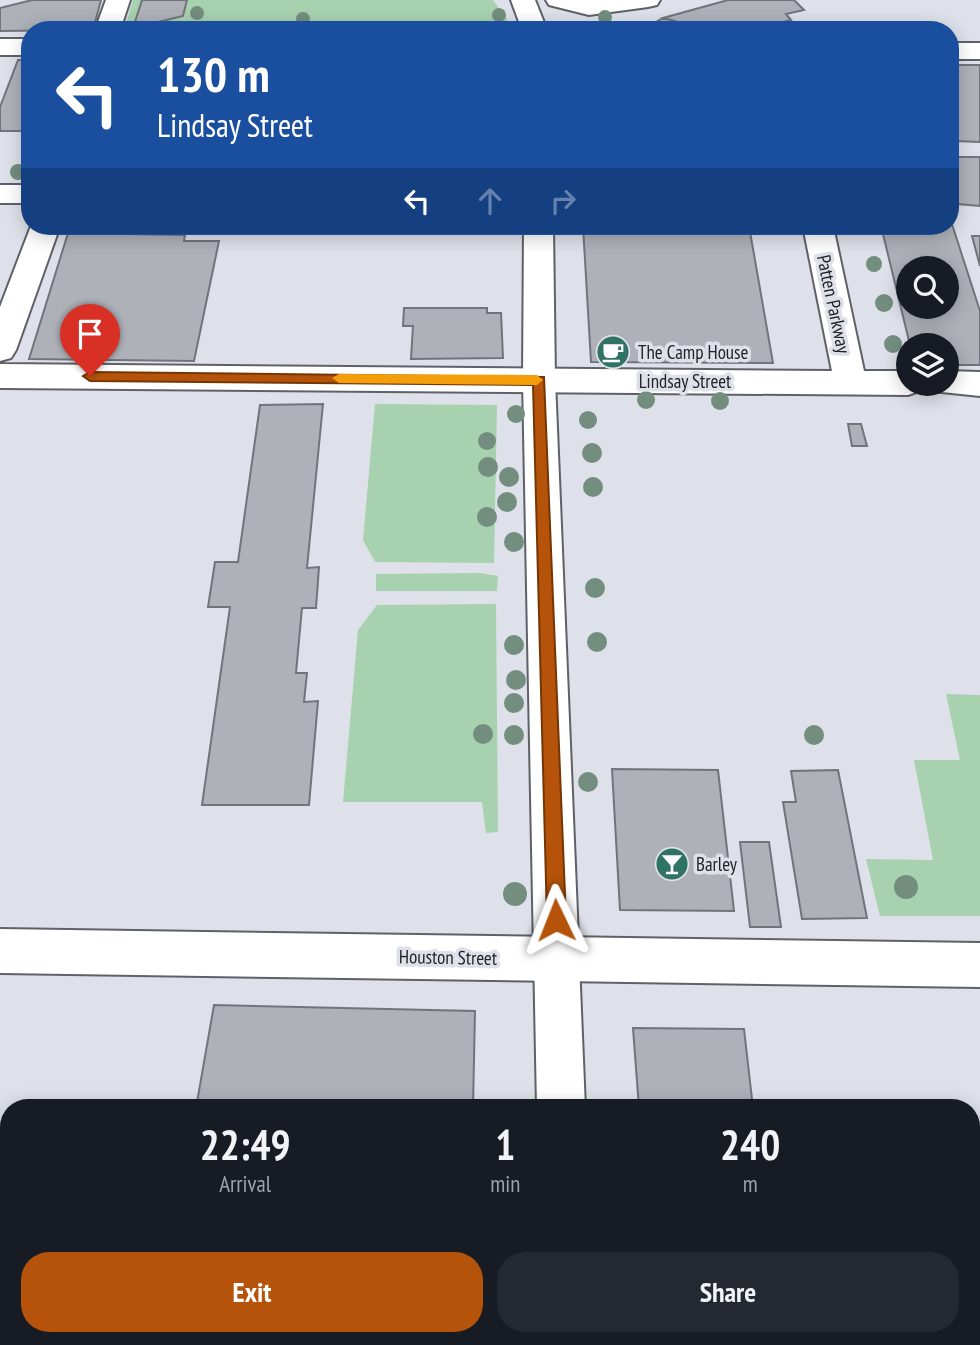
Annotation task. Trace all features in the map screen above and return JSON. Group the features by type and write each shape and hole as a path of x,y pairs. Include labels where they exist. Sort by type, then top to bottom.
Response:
{"street":[{"path":"110,21 118,0"},
{"path":"523,0 531,21"},
{"path":"558,0 598,8 648,0"},
{"path":"622,21 658,0"},
{"path":"0,47 21,47"},
{"path":"959,51 980,51"},
{"path":"0,194 21,194"},
{"path":"0,350 42,235"},
{"path":"538,235 539,380 561,1099"},
{"name":"Patten Parkway","path":"820,235 850,382"},
{"name":"Lindsay Street","path":"0,376 896,383"},
{"path":"959,383 980,384"},
{"name":"Houston Street","path":"0,951 980,965"}],"green space":[{"path":"133,0 493,0 508,21 127,21"},
{"path":"375,404 497,405 494,563 375,562 363,540"},
{"path":"480,573 498,576 497,591 376,591 376,574"},
{"path":"496,604 498,832 486,833 482,802 343,802 358,630 377,605"},
{"path":"946,694 980,695 980,916 880,916 866,859 933,860 914,760 960,760"}],"building":[{"path":"32,0 101,0 95,21 21,21 21,31 0,31 0,8"},
{"path":"142,0 187,0 183,16 162,21 135,21"},
{"path":"728,0 794,0 804,10 786,14 791,20 787,21 675,21 663,18"},
{"path":"18,60 21,60 21,131 0,131 0,107"},
{"path":"959,65 980,65 980,142 959,141"},
{"path":"959,157 980,157 980,206 959,204"},
{"path":"67,235 185,235 184,241 219,241 194,361 29,359"},
{"path":"584,235 751,235 773,363 591,362"},
{"path":"883,235 955,235 980,311 980,365 959,365 959,333 907,333 904,319 959,319 959,256 896,256 896,288"},
{"path":"972,236 980,236 980,266"},
{"path":"404,308 487,308 487,313 501,313 503,358 411,359 413,326 403,326"},
{"path":"323,404 307,568 319,567 316,608 302,608 296,673 307,673 304,702 318,701 309,805 202,805 230,607 208,607 215,562 238,562 260,405"},
{"path":"848,424 861,424 867,446 852,446"},
{"path":"612,769 718,770 734,911 620,910"},
{"path":"838,770 867,918 802,919 783,802 796,802 791,771"},
{"path":"740,842 769,842 781,927 750,927"},
{"path":"214,1005 475,1011 473,1099 198,1099"},
{"path":"633,1028 744,1029 752,1099 638,1099"}],"slow traffic":[{"path":"339,378 537,380"}],"place":[{"name":"The Camp House","path":"613,352"},
{"name":"Barley","path":"672,864"}],"route":[{"path":"90,376 539,380 556,920"}]}
